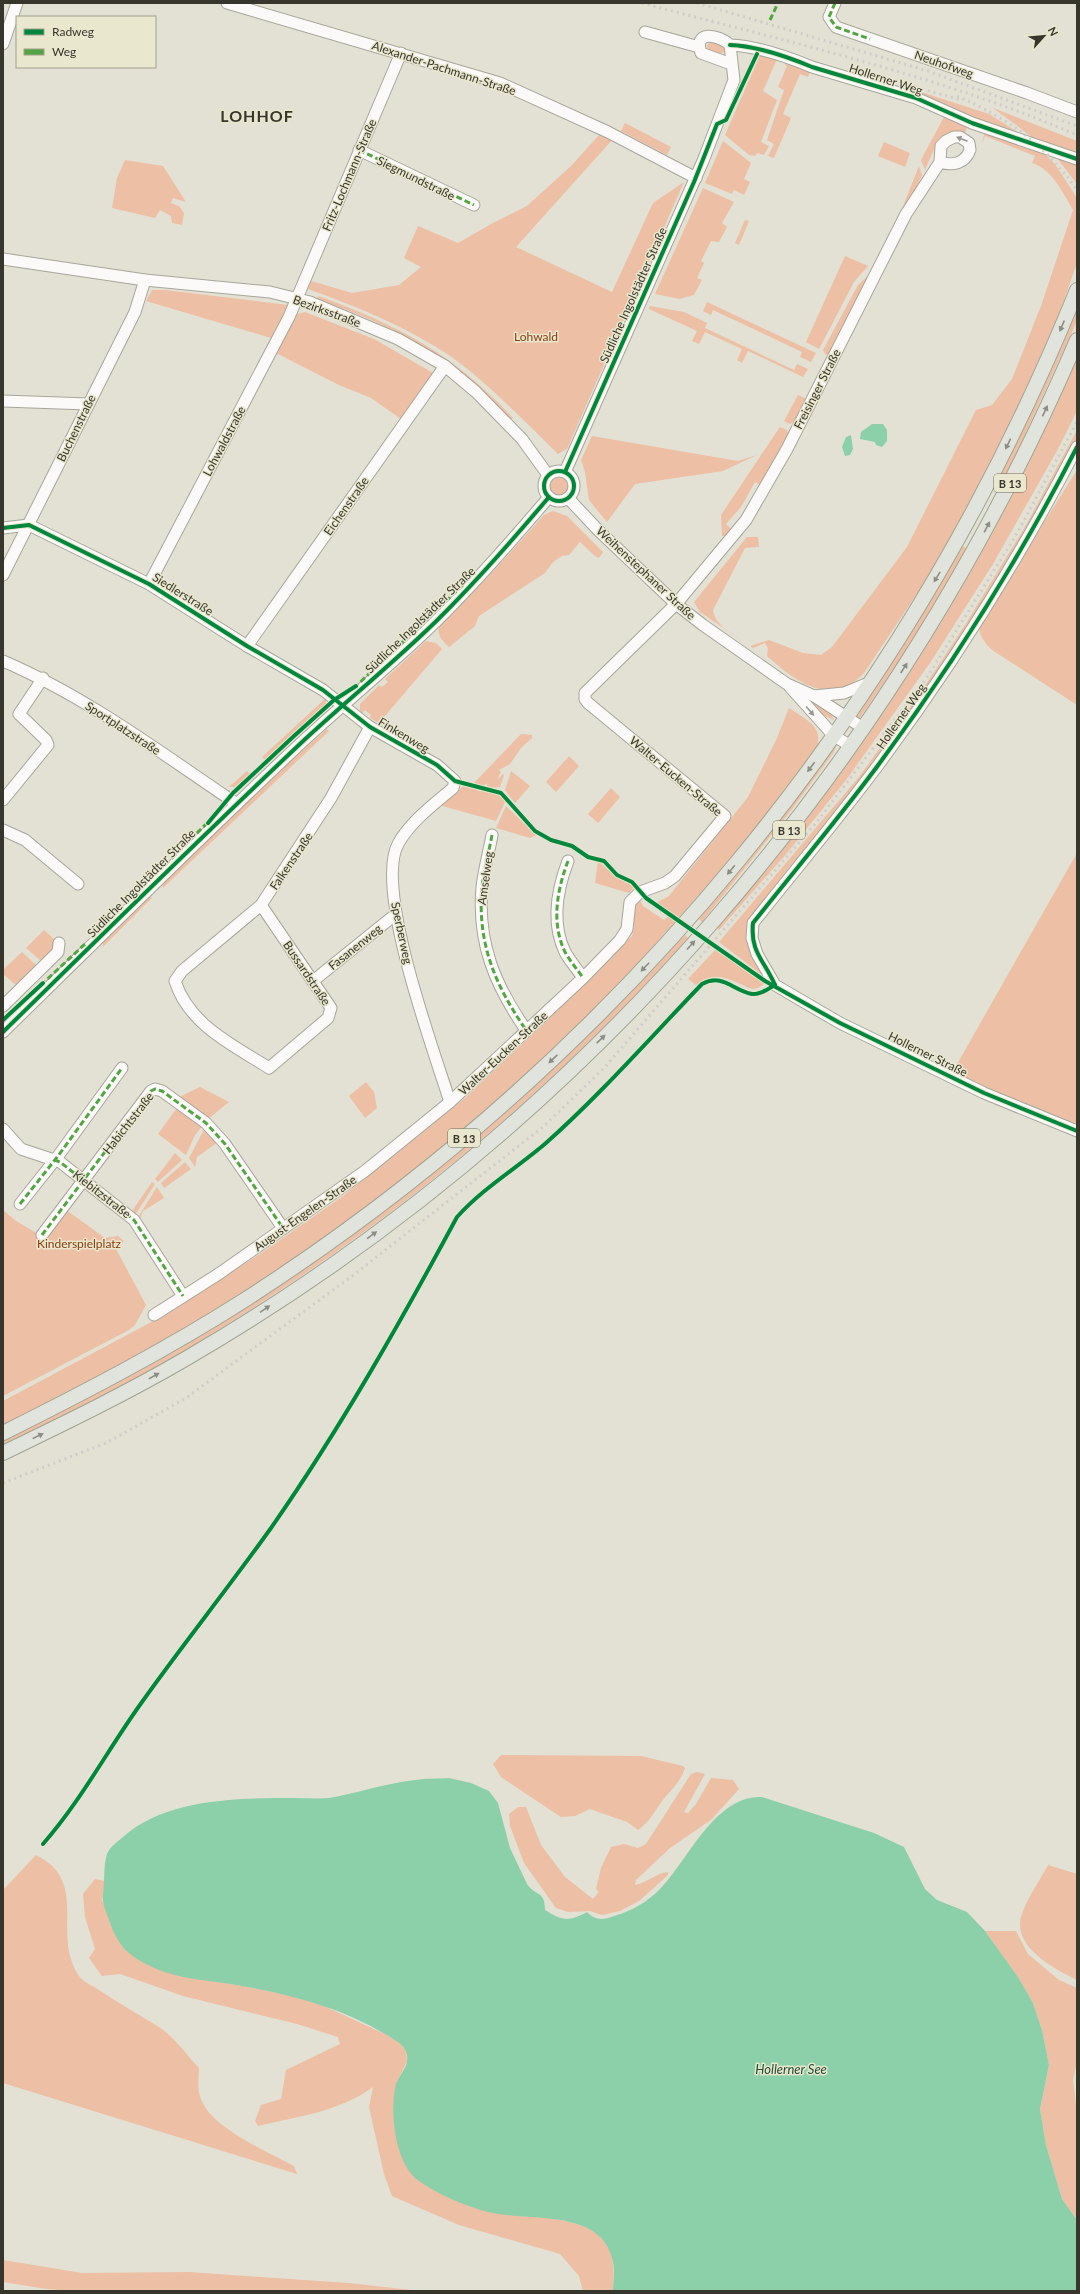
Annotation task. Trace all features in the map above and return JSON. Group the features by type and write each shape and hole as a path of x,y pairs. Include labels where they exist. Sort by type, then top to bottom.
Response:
{"main road":[{"name":"B 13","path":"3,1433 156,1354 243,1300 386,1200 476,1128 566,1047 650,962 698,909 764,829 847,718 901,636 948,559 995,470 1044,370 1077,290"},
{"name":"B 13","path":"3,1453 96,1408 188,1357 256,1315 325,1269 394,1219 490,1143 553,1086 661,979 763,862 812,801 914,653 967,565 1011,482 1077,340"}],"street":[{"path":"3,44 17,3"},
{"name":"Alexander-Pachmann-Straße","path":"227,3 500,83 608,132 696,178"},
{"name":"Neuhofweg","path":"835,3 829,17 836,27 1077,112"},
{"path":"645,32 699,47"},
{"path":"730,45 715,35 703,38 699,47 701,53 705,56 731,64"},
{"name":"Südliche Ingolstädter Straße","path":"565,472 696,178 734,80 730,45"},
{"name":"Hollerner Weg","path":"730,45 746,47 800,61 812,67 916,98 972,123 1077,159"},
{"name":"Fritz-Lochmann-Straße","path":"297,298 401,53"},
{"name":"Siegmundstraße","path":"359,150 474,205"},
{"name":"Freisinger Straße","path":"676,604 746,520 787,448 906,214 940,162"},
{"name":"Bezirksstraße","path":"3,259 145,280 246,289 297,298 398,339 445,366 476,392 522,439 548,475"},
{"name":"Buchenstraße","path":"3,575 135,312 145,280"},
{"name":"Lohwaldstraße","path":"149,584 289,317 297,298"},
{"name":"Eichenstraße","path":"247,646 445,366"},
{"path":"3,401 88,404"},
{"name":"Hollerner Weg","path":"775,985 757,954 752,938 753,923 878,765 972,631 1058,483 1077,447"},
{"path":"556,471 565,472 572,479 574,489 568,498 560,501 549,497 544,488 548,475 556,471"},
{"name":"Südliche Ingolstädter Straße","path":"3,1032 237,804 342,706 427,630 496,560 549,497"},
{"name":"Weihenstephaner Straße","path":"568,498 598,530 676,604 732,647 787,684 814,696 863,728"},
{"path":"3,528 29,525"},
{"name":"Siedlerstraße","path":"29,525 149,584 247,646 323,690 342,706"},
{"name":"Walter-Eucken-Straße","path":"450,1102 583,978 620,940 627,929 630,902 640,892 665,884 675,876 725,816 585,698 585,694 676,604"},
{"name":"Sportplatzstraße","path":"3,661 43,678 119,725 237,804"},
{"path":"3,800 48,745 46,740 19,714 43,678"},
{"name":"Weihenstephaner Straße","path":"814,696 844,694 871,682"},
{"name":"Weihenstephaner Straße","path":"787,684 834,736 851,746"},
{"name":"Finkenweg","path":"342,706 370,726 437,766 455,781"},
{"name":"Falkenstraße","path":"182,971 261,905 331,798 370,726"},
{"name":"Sperberweg","path":"450,1102 403,948 396,914 392,872 393,858 398,845 416,822 452,788 455,781"},
{"path":"3,830 25,840 78,884"},
{"name":"Amselweg","path":"492,835 482,893 481,922 486,949 493,973 501,991 526,1030"},
{"path":"568,861 559,884 557,915 565,952 583,978"},
{"name":"Bussardstraße","path":"182,971 175,982 177,989 203,1025 269,1068 331,1014 328,1003 261,905"},
{"name":"Fasanenweg","path":"313,981 396,914"},
{"path":"3,1006 58,952 59,943"},
{"name":"Hollerner Straße","path":"775,985 861,1033 984,1093 1077,1131"},
{"path":"20,1204 122,1068"},
{"name":"Habichtstraße","path":"42,1235 151,1091 160,1089 206,1123 225,1144 283,1228"},
{"name":"August-Engelen-Straße","path":"154,1314 183,1296 368,1170 450,1102"},
{"name":"Kiebitzstraße","path":"3,1129 21,1149 60,1162 134,1220 183,1296"}],"green space":[{"path":"711,40 725,47 724,52 718,54 708,50 707,46"},
{"path":"761,53 778,57 763,91 777,100 761,142 769,146 764,155 757,153 755,156 749,155 725,135"},
{"path":"787,61 810,71 808,77 800,74 783,114 791,118 774,158 768,156 774,144 767,140 784,90 778,87 787,66 785,65"},
{"path":"917,84 918,91 989,114 1024,136 943,107 915,92"},
{"path":"993,108 1077,141 1077,155 1040,143"},
{"path":"944,117 968,125 965,133 948,135 938,143 925,170 921,160"},
{"path":"625,123 671,147 667,155 621,131"},
{"path":"985,130 1015,141 1017,144 1043,152 1055,164 1077,198 1077,263 1057,320 1004,438 934,568 864,673 852,683 839,689 826,690 802,682 790,675 767,656 768,648 765,643 753,648 750,646 769,640 803,653 821,655 832,647 907,547 976,410 992,405 1012,379 1041,306 1073,210 1061,189 1051,176 1045,170 1032,163 1035,156 985,136 982,144"},
{"name":"Lohwald","path":"600,134 612,140 516,247 612,292 653,203 684,182 567,449 558,454 493,391 453,358 401,327 308,289 311,281 352,293 399,285 421,267 404,258 418,226 458,243 527,206 571,166"},
{"path":"723,141 751,163 744,179 750,182 744,195 734,190 732,194 705,183"},
{"path":"884,142 910,153 905,167 878,156"},
{"path":"1056,157 1077,163 1077,184"},
{"path":"125,160 163,166 186,202 173,198 171,203 179,206 184,213 182,225 172,223 171,216 160,210 155,218 112,208 117,178"},
{"path":"919,166 922,175 908,205 901,211"},
{"path":"703,188 734,202 722,223 727,227 719,242 711,241 701,261 704,263 697,278 702,280 694,295 680,299 655,294"},
{"path":"745,220 749,221 739,245 735,243"},
{"path":"845,256 868,266 854,282 819,349 806,342"},
{"path":"872,272 829,355 825,354 823,350 858,285"},
{"path":"152,290 165,290 288,305 271,338 146,301"},
{"path":"319,296 375,319 424,344 469,376 513,418 511,419 489,397 445,361 397,332 345,309 316,299"},
{"path":"707,302 816,353 811,362 800,357 802,352 713,310 711,315 703,311"},
{"path":"650,306 684,312 707,323 705,328 794,370 797,364 808,369 803,377 748,351 742,363 737,360 742,349 705,332 699,344 692,341 697,331 649,309"},
{"path":"1077,307 1077,321 1006,476 1001,473 1042,389"},
{"path":"305,312 374,339 433,373 401,419 371,398 339,385 276,353 297,314"},
{"path":"1077,357 1077,411 1058,449 993,564 930,663 846,780 787,853 719,930 717,928 783,848 846,765 912,668 973,567 1001,516 1028,463"},
{"path":"798,395 806,399 794,422 790,424 784,421"},
{"path":"780,427 787,430 788,434 760,485 755,482 741,507 726,524 731,529 726,536 722,536 721,515"},
{"path":"1077,430 1077,439 1048,494 952,653 883,752 766,897 747,928 749,946 766,978 719,942 858,778 920,693 965,625 1026,525"},
{"path":"592,436 738,461 757,455 723,471 635,484 607,522 589,500 585,472 581,460"},
{"path":"1077,470 1077,705 992,650 982,638 980,624"},
{"path":"559,477 565,480 568,486 565,492 559,495 553,492 550,486 553,480"},
{"path":"553,511 567,516 603,552 599,558 580,542 569,555 562,556 553,562 545,573 479,616 475,626 449,647 439,635 439,626 499,565 544,515"},
{"path":"747,537 758,537 759,547 745,548 713,610 718,621 727,630 700,612 694,602"},
{"path":"962,546 968,549 917,635 859,719 856,718 911,633"},
{"path":"426,641 436,643 442,649 379,723 370,718 371,715 365,710 362,713 360,711 360,704 379,685 382,687 388,682 385,679"},
{"path":"806,696 830,712 834,720 825,716 804,699"},
{"path":"326,698 326,705 265,760 262,757"},
{"path":"789,708 813,725 818,736 816,751 742,847 613,991 506,1093 404,1178 348,1221 235,1299 182,1332 3,1427 3,1401 157,1319 260,1254 343,1196 464,1099 535,1032 632,936 634,912 636,903 639,899 643,906 664,920 671,914 656,903 669,896 748,797 777,738"},
{"path":"327,729 329,731 163,888 162,883 264,784"},
{"path":"521,734 532,735 532,738 521,748 510,764 499,770 501,772 497,780 503,774 504,775 500,787 487,788 487,783 482,787 474,783"},
{"path":"836,746 834,752 793,808 702,922 699,919 774,827"},
{"path":"569,756 579,766 556,792 546,782"},
{"path":"247,771 250,774 236,787 229,787"},
{"path":"511,771 530,786 515,803 505,790"},
{"path":"463,786 499,795 506,800 496,821 439,805 455,795"},
{"path":"611,788 620,797 598,823 588,814"},
{"path":"506,806 536,835 530,838 496,828"},
{"path":"1077,853 1077,1125 952,1073"},
{"path":"598,861 618,878 632,885 633,888 629,893 595,883"},
{"path":"149,896 152,898 103,947 103,941"},
{"path":"44,930 55,940 51,953 42,962 26,948"},
{"path":"685,935 688,938 639,991 534,1093 480,1141 365,1231 306,1273 160,1366 69,1415 3,1446 3,1440 130,1374 253,1301 332,1248 380,1213 472,1139 516,1100 602,1019"},
{"path":"715,950 765,983 758,988 752,989 731,980 718,977 704,980 696,985 688,979"},
{"path":"22,952 37,966 17,986 3,974 3,970"},
{"path":"366,1082 374,1092 377,1108 365,1118 349,1096"},
{"path":"200,1087 229,1102 207,1120 177,1098"},
{"path":"177,1108 196,1123 200,1122 203,1125 195,1135 186,1155 158,1134"},
{"path":"206,1126 218,1142 197,1157 195,1167 189,1158"},
{"path":"175,1153 182,1160 158,1182 155,1179"},
{"path":"185,1162 191,1169 164,1188 161,1183"},
{"path":"152,1182 155,1184 135,1215 132,1211"},
{"path":"157,1187 164,1198 143,1211 139,1221 137,1219"},
{"name":"Kinderspielplatz","path":"65,1209 105,1238 118,1236 124,1241 116,1249 146,1305 135,1325 129,1330 3,1396 3,1210 16,1221 45,1238"},
{"path":"501,1755 641,1756 683,1766 685,1768 677,1783 663,1799 648,1821 638,1830 627,1822 590,1809 575,1816 561,1817 501,1777 493,1764"},
{"path":"697,1772 705,1774 684,1812 688,1813 696,1804 711,1778 733,1780 739,1789 711,1820 670,1848 636,1880 635,1885 664,1873 668,1872 668,1875 639,1901 620,1911 602,1915 590,1911 568,1912 556,1908 524,1863 510,1826 509,1814 518,1807 526,1807 541,1845 565,1877 593,1899 599,1892 596,1889 601,1868 611,1847 624,1844 638,1848 646,1844 691,1774"},
{"path":"36,1855 52,1866 62,1880 66,1894 68,1943 71,1960 80,1978 159,2027 170,2036 199,2068 199,2093 205,2107 214,2118 240,2137 294,2166 297,2174 3,2083 3,1890"},
{"path":"1048,1865 1077,1874 1077,1980 1056,1969 1035,1954 1027,1945 1022,1934 1020,1923 1025,1905"},
{"path":"95,1879 105,1881 102,1901 175,1975 243,1986 311,2000 387,2035 401,2044 406,2052 407,2061 397,2082 518,2216 562,2220 590,2229 601,2237 609,2248 613,2263 613,2291 583,2291 579,2276 560,2254 459,2225 392,2196 384,2174 369,2107 373,2087 333,2108 258,2126 255,2121 261,2105 281,2099 286,2070 340,2044 338,2037 297,2024 183,1996 120,1974 102,1976 89,1958 95,1949 85,1917 83,1894"},
{"path":"985,1931 1016,1931 1028,1954 1059,1980 1077,1988 1077,2062 1073,2080 1077,2112 1077,2220 1062,2199 1046,2145 1040,2109 1049,2065 1042,2030 1033,2003 1018,1977"},
{"path":"3,2260 82,2273 189,2272 348,2283 420,2291 76,2291 46,2289 3,2282"}],"water":[{"path":"872,424 883,424 887,430 887,441 882,447 876,445 875,442 860,439 861,432"},
{"path":"851,435 853,449 850,455 845,456 842,447 846,437"},
{"name":"Hollerner See","path":"449,1778 471,1783 489,1791 498,1803 510,1848 527,1884 530,1888 542,1896 545,1904 545,1910 566,1919 570,1919 587,1912 593,1917 600,1919 606,1918 627,1912 650,1898 671,1876 704,1831 717,1817 730,1806 745,1799 762,1797 874,1833 904,1847 925,1889 937,1900 967,1912 985,1931 1018,1977 1033,2003 1042,2030 1049,2065 1040,2109 1046,2145 1062,2199 1077,2220 1077,2291 613,2291 613,2262 606,2244 595,2232 579,2225 561,2220 504,2215 479,2210 452,2200 435,2191 419,2181 411,2173 404,2163 399,2150 394,2122 393,2108 396,2084 407,2061 405,2049 397,2041 355,2018 319,2004 261,1990 193,1979 157,1969 131,1955 121,1945 114,1933 103,1900 108,1851 140,1824 160,1814 204,1803 228,1800 329,1798 404,1781"}],"railway":[{"path":"642,3 807,46 917,77 1024,114 1077,135"},
{"path":"697,3 928,71 1077,126"},
{"path":"922,89 961,100"},
{"path":"957,96 993,114 1024,134 1052,159 1077,190"},
{"path":"3,1483 106,1443 186,1398 352,1276 543,1127 605,1067 816,823 926,679 1015,537 1077,422"}],"marked path":[{"path":"770,20 778,3"},
{"path":"835,3 829,17 836,27 870,39"},
{"path":"359,150 474,205"},
{"path":"354,688 464,584"},
{"path":"165,865 210,820"},
{"path":"492,835 482,887 482,927 490,963 497,980 505,997 526,1030"},
{"path":"568,861 561,883 557,906 558,930 565,952 583,978"},
{"path":"41,985 85,944"},
{"path":"20,1204 58,1156 122,1068"},
{"path":"42,1235 151,1091 155,1089 162,1091 206,1123 225,1144 283,1228"},
{"path":"54,1160 60,1162 134,1220 183,1296"}],"cycle path":[{"path":"730,45 751,47 916,98 972,123 1077,159"},
{"path":"565,472 694,182 717,124 726,120 757,54"},
{"path":"775,985 756,949 753,923 864,784 933,688 1009,570 1077,447"},
{"path":"559,471 570,475 574,486 570,497 559,501 548,497 544,486 548,475 559,471"},
{"path":"3,1032 263,779 443,614 490,565 549,497"},
{"path":"3,528 29,525 149,584 247,646 323,690 370,727 437,765 455,781 501,793 535,831 551,840 572,846 588,857 604,861 617,875 632,882 646,898 765,981 840,1023 984,1093 1077,1131"},
{"path":"208,823 233,793 294,736 334,700 356,686"},
{"path":"43,1844 82,1793 142,1702 255,1550 296,1491 321,1453 368,1375 414,1296 457,1217 500,1178 535,1152 566,1124 606,1085 702,984 709,981 722,981 752,994 758,994 775,985"},
{"path":"3,1020 43,983"}],"district":[{"name":"LOHHOF","path":"257,115"}]}
